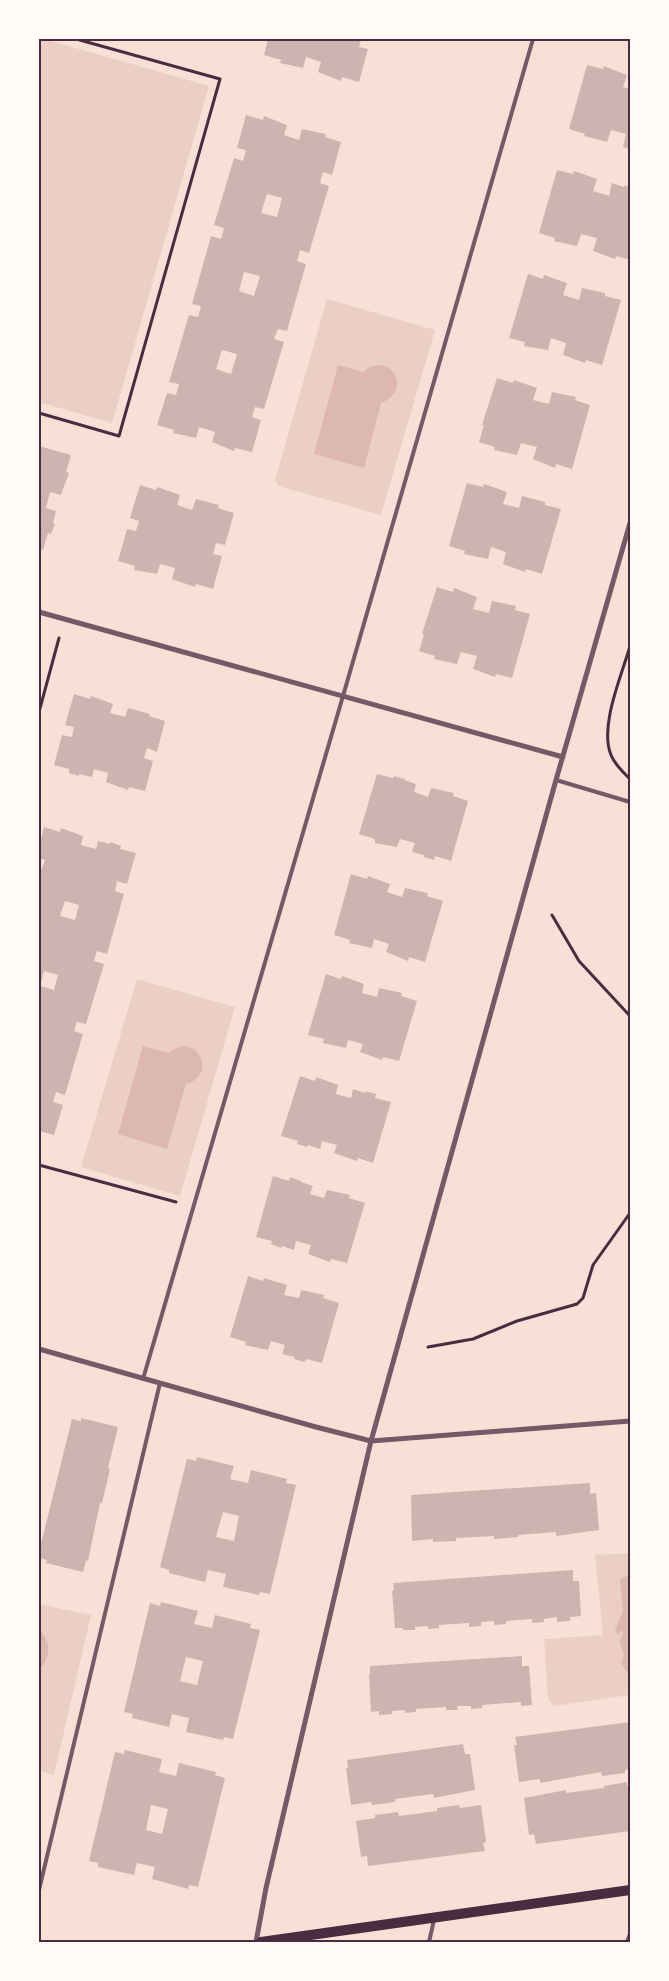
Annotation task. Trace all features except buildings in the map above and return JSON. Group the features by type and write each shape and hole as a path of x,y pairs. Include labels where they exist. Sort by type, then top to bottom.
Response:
{"main road":[{"path":"261,1942 630,1890"}],"street":[{"path":"256,1942 266,1888 371,1441 630,523"},
{"path":"39,612 563,757"},
{"path":"39,1350 371,1441 630,1421"}],"lane":[{"path":"143,1378 533,39"},
{"path":"556,780 630,802"},
{"path":"39,1890 160,1383"},
{"path":"429,1942 434,1918"},
{"path":"627,1942 630,1934"}],"path":[{"path":"39,413 119,436 220,79 76,39"},
{"path":"39,712 64,619"},
{"path":"630,646 612,707 608,739 611,754 619,768 630,779"},
{"path":"552,916 579,961 630,1016"},
{"path":"39,1165 193,1207"},
{"path":"428,1347 472,1338 517,1321 578,1304 583,1298 593,1265 630,1213"}],"shaded area":[{"path":"39,39 209,86 112,423 39,402"},
{"path":"327,299 435,330 381,515 278,486 275,480"},
{"path":"338,365 363,372 373,366 382,365 389,368 397,381 396,389 391,397 381,403 364,468 314,454"},
{"path":"137,979 235,1007 180,1196 81,1167"},
{"path":"143,1046 169,1053 179,1047 188,1046 200,1056 202,1064 201,1072 196,1079 186,1084 167,1149 118,1134"},
{"path":"630,1553 630,1695 554,1706 548,1699 544,1639 603,1635 595,1555"},
{"path":"630,1575 630,1672 626,1671 621,1663 624,1655 620,1642 623,1632 621,1631 618,1634 615,1630 623,1611 620,1581 622,1578"},
{"path":"39,1604 91,1615 54,1775 39,1771"},
{"path":"39,1629 48,1644 48,1655 39,1669"}]}
